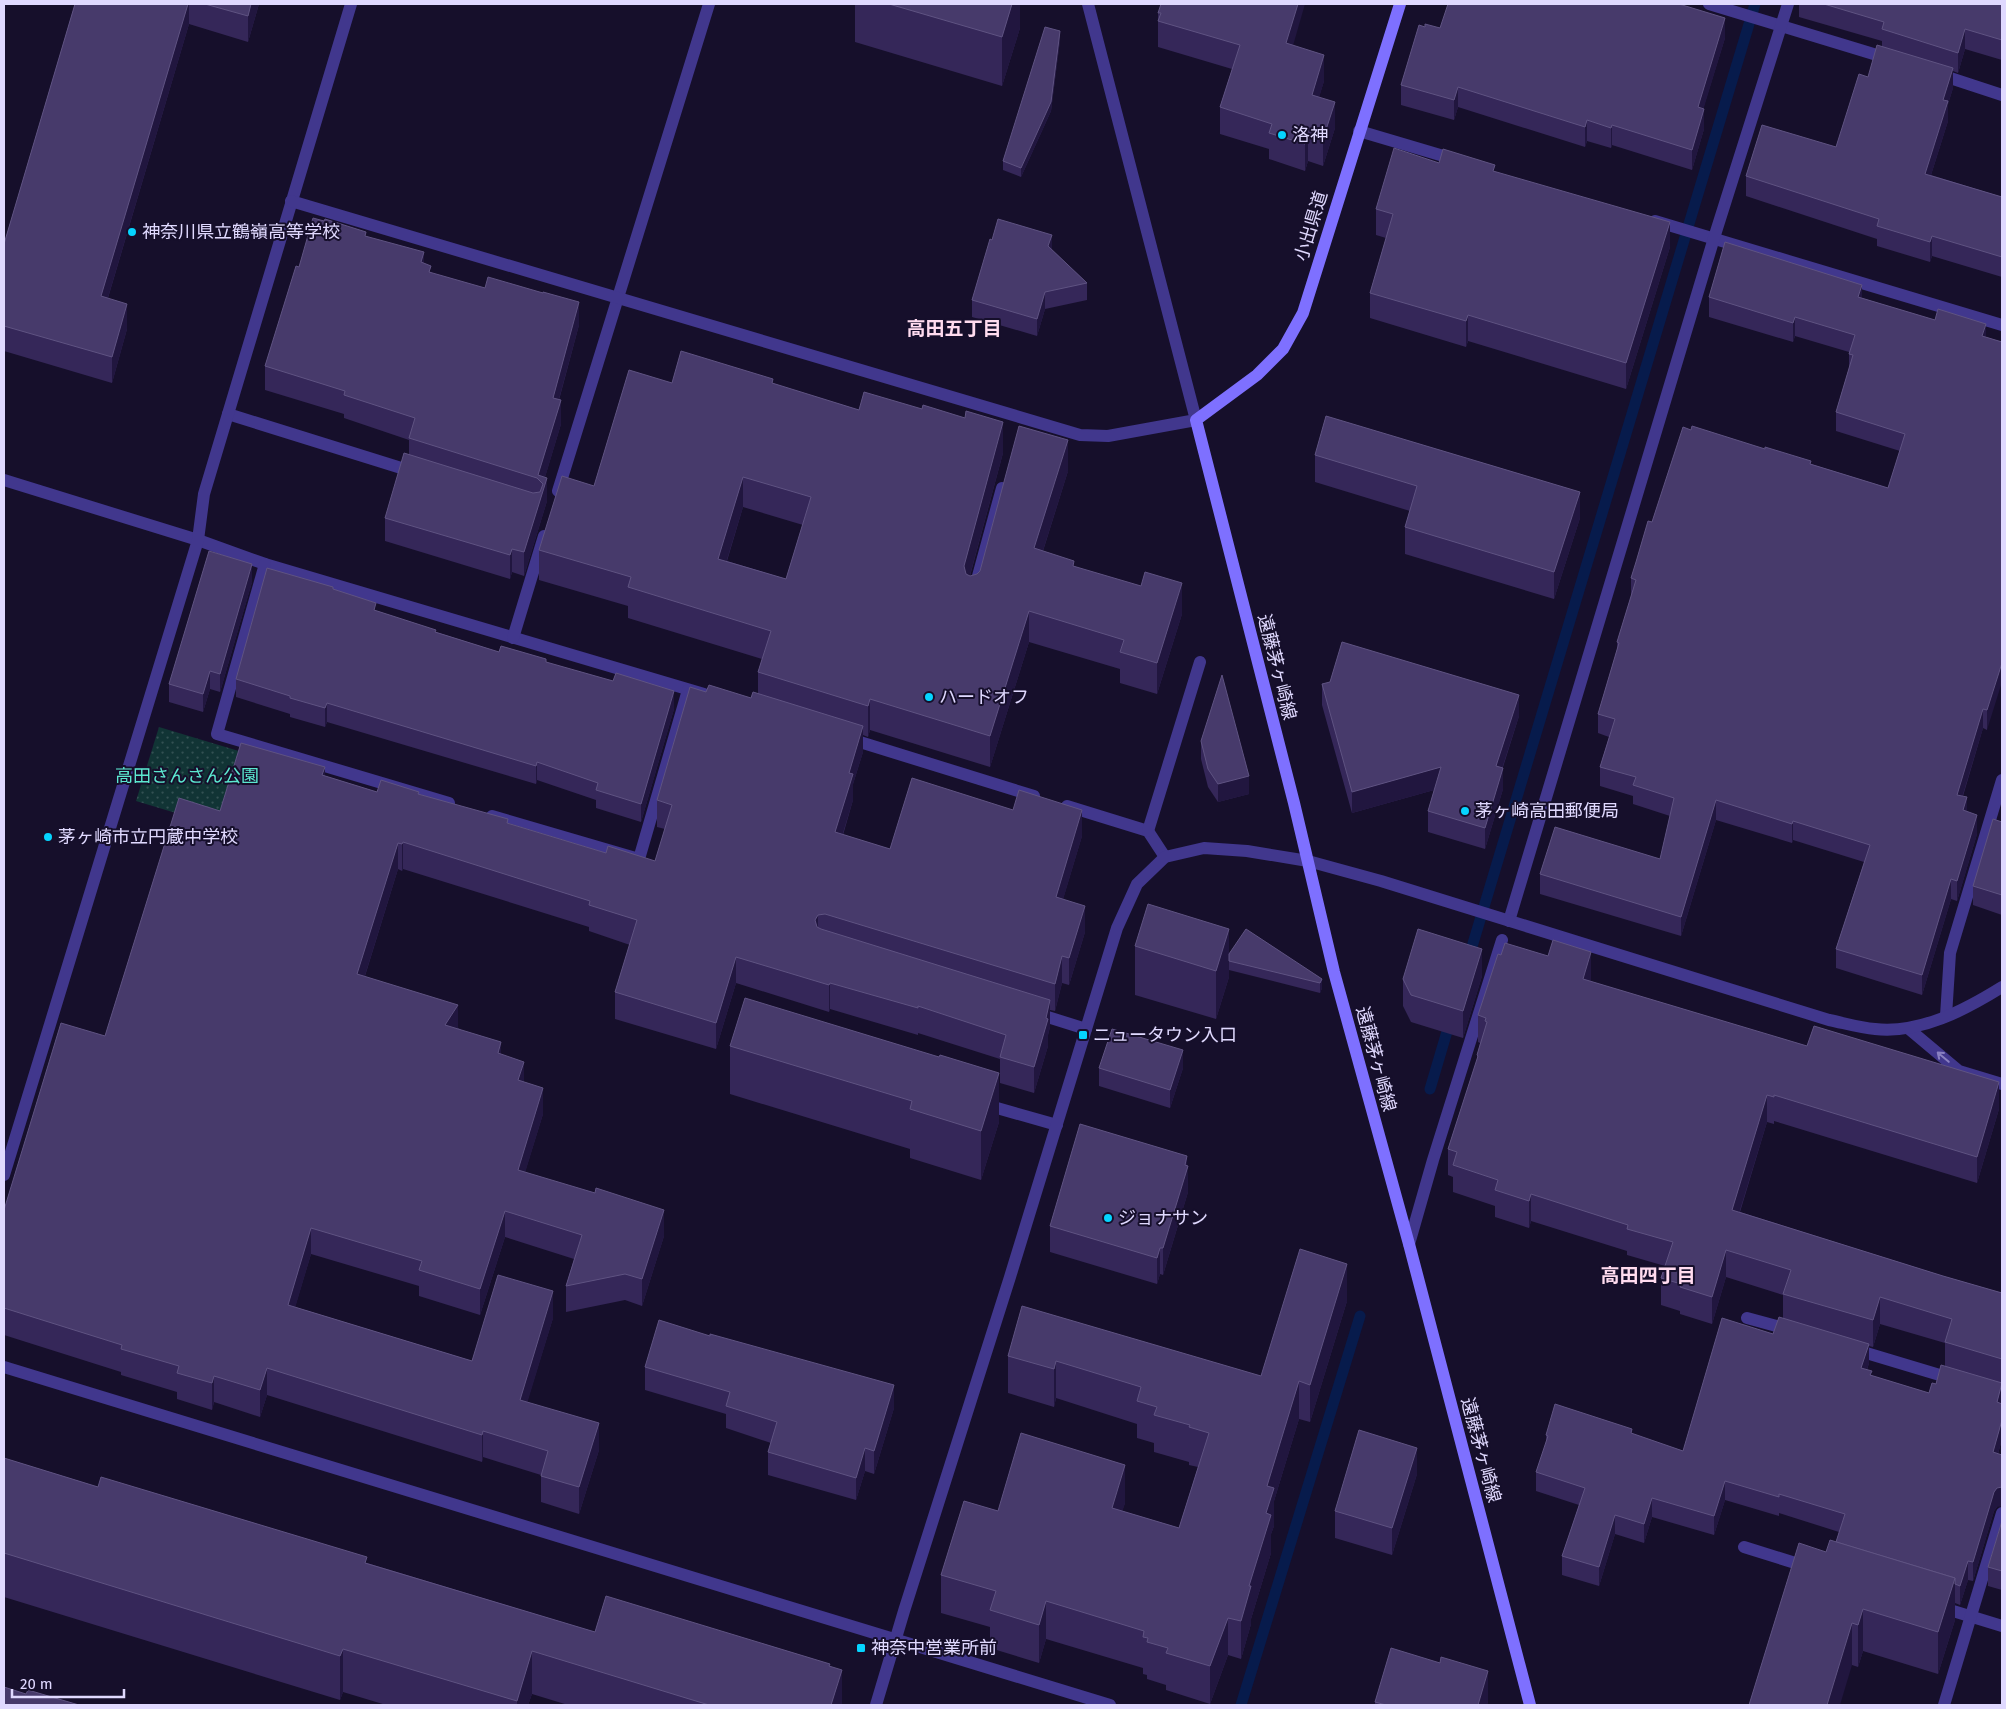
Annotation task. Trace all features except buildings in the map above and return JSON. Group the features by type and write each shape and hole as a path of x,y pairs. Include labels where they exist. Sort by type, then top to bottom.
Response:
{"main road":[{"name":"小出県道","path":"1196,420 1257,375 1283,349 1303,313 1400,4"},
{"name":"遠藤茅ヶ崎線","path":"1196,420 1308,861 1334,972 1530,1705"}],"street":[{"path":"4,1176 198,540 204,494 351,4"},
{"path":"556,499 709,4"},
{"path":"291,201 618,298 1020,423 1080,434 1108,436 1196,420 1088,4"},
{"path":"1709,4 1776,23 1901,63"},
{"path":"1507,921 1710,237 1776,23 1788,4"},
{"path":"1928,72 2002,95"},
{"path":"1359,131 1467,164"},
{"path":"1644,217 2002,325"},
{"path":"228,414 423,475"},
{"path":"972,599 1006,474"},
{"path":"4,480 198,540 264,564 716,698"},
{"path":"512,638 547,527"},
{"path":"264,564 217,734 457,805"},
{"path":"1148,831 1200,662"},
{"path":"476,811 639,859 688,690"},
{"path":"839,736 1148,831 1165,857"},
{"path":"1946,1016 1950,953 2002,780"},
{"path":"876,1705 1117,928 1137,884 1165,857 1204,848 1247,851 1308,861 1468,908 1829,1020 1875,1029 1909,1029 1946,1016 2002,987"},
{"path":"1408,1244 1502,940"},
{"path":"1020,1008 1086,1029"},
{"path":"1909,1029 1959,1071 2002,1084"},
{"path":"973,1100 1057,1125"},
{"path":"1747,1318 1804,1334"},
{"path":"1842,1346 1964,1383"},
{"path":"4,1367 1110,1705"},
{"path":"1944,1705 2002,1513"},
{"path":"1744,1548 1820,1570"},
{"path":"1924,1602 2002,1626"}],"green space":[{"name":"高田さんさん公園","path":"159,727 242,752 219,826 136,801"}],"waterway":[{"path":"1468,960 1755,4"},
{"path":"1430,1089 1451,1018"},
{"path":"1241,1705 1360,1316"}],"place":[{"name":"洛神","path":"1282,135"},
{"name":"神奈川県立鶴嶺高等学校","path":"132,232"},
{"name":"ハードオフ","path":"929,697"},
{"name":"茅ヶ崎高田郵便局","path":"1465,811"},
{"name":"茅ヶ崎市立円蔵中学校","path":"48,837"},
{"name":"ニュータウン入口","path":"1083,1035"},
{"name":"ジョナサン","path":"1108,1218"},
{"name":"神奈中営業所前","path":"861,1648"}],"district":[{"name":"高田五丁目","path":"954,328"},
{"name":"高田四丁目","path":"1648,1275"}]}
